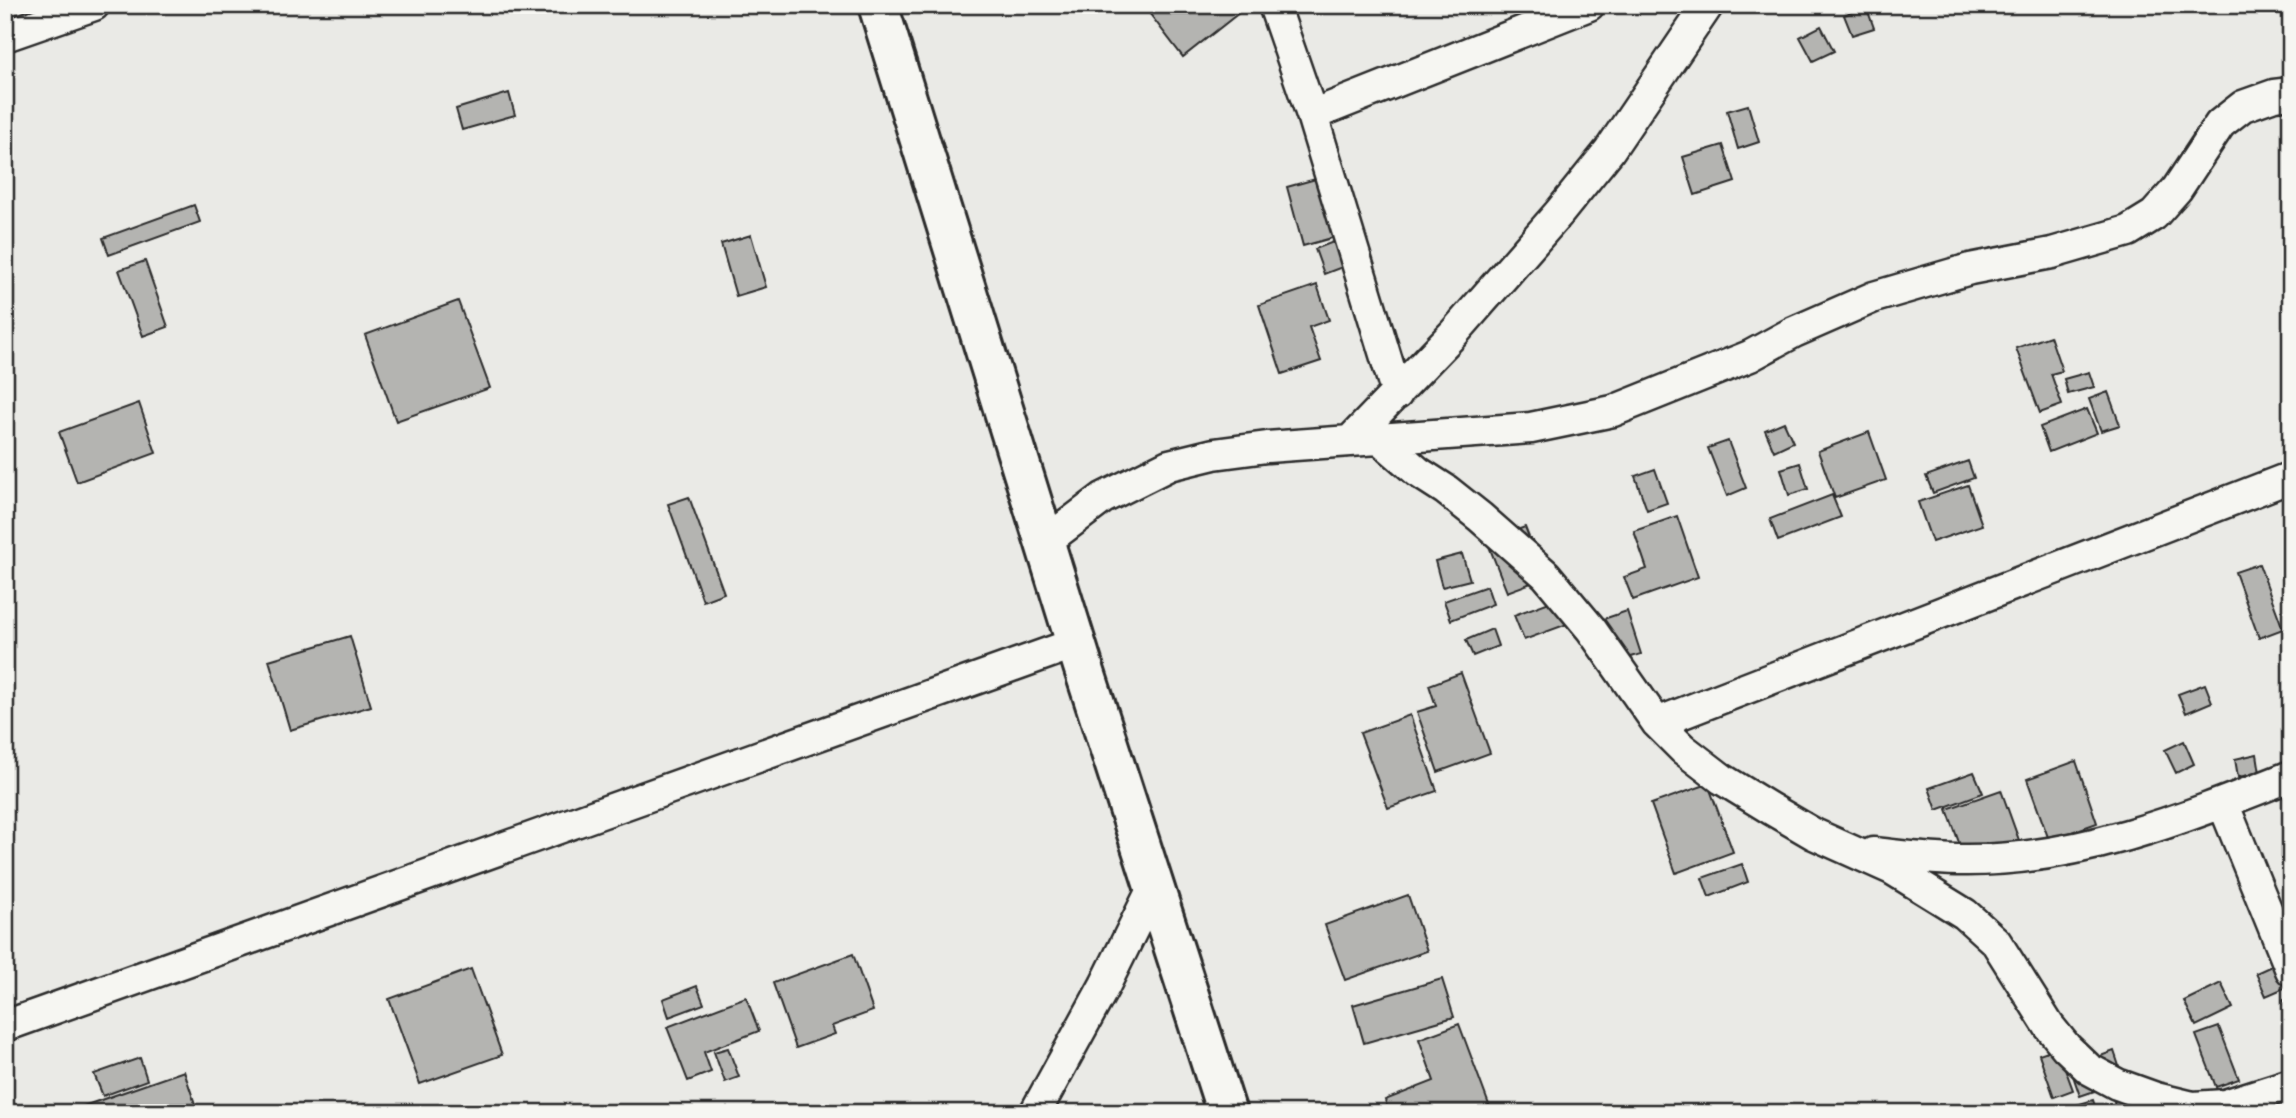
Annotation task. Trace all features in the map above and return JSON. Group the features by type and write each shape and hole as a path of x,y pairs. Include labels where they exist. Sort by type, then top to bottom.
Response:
{"street":[{"path":"5,36 94,5"},
{"path":"878,5 1076,643 1227,1113"},
{"path":"1274,5 1312,115 1397,394"},
{"path":"1312,115 1588,5"},
{"path":"1350,441 1454,333 1567,203 1609,151 1708,5"},
{"path":"1045,542 1103,498 1168,465 1214,454 1266,447 1531,428 1613,411 1751,356 1794,332 1874,297 1970,269 2053,253 2128,231 2154,215 2177,189 2220,124 2243,106 2274,95 2291,93"},
{"path":"1380,439 1418,472 1446,490 1490,526 1546,575 1591,629 1657,723 1683,749 1722,779 1814,834 1892,869 1965,914 1996,942 2049,1026 2066,1048 2089,1069 2155,1105 2225,1105 2291,1084"},
{"path":"1657,723 2291,477"},
{"path":"5,1026 1076,643"},
{"path":"1849,849 1913,858 1964,860 2026,856 2084,847 2137,834 2291,776"},
{"path":"2223,803 2291,970"},
{"path":"1035,1113 1105,985 1154,886"}],"building":[{"path":"1143,5 1249,5 1183,57"},
{"path":"1866,6 1874,28 1852,35 1844,15"},
{"path":"1821,26 1834,51 1813,61 1800,37"},
{"path":"509,93 515,115 462,130 456,109"},
{"path":"1748,105 1759,142 1738,149 1727,111"},
{"path":"1723,145 1735,182 1695,195 1683,157"},
{"path":"1330,175 1346,234 1303,246 1287,187"},
{"path":"194,205 200,222 109,255 103,238"},
{"path":"1362,231 1371,256 1324,274 1315,249"},
{"path":"751,235 766,287 736,296 721,244"},
{"path":"145,261 168,327 143,336 119,270"},
{"path":"1317,285 1329,320 1309,327 1321,361 1282,374 1259,305"},
{"path":"458,301 490,388 396,421 365,335"},
{"path":"2050,336 2062,371 2051,374 2062,405 2040,413 2016,348"},
{"path":"2089,372 2094,387 2068,394 2064,379"},
{"path":"2108,392 2120,425 2101,431 2089,399"},
{"path":"139,403 156,453 77,482 59,432"},
{"path":"2087,409 2097,433 2049,452 2040,427"},
{"path":"1784,422 1793,442 1774,451 1765,430"},
{"path":"1869,432 1886,480 1835,498 1818,451"},
{"path":"1728,441 1746,488 1727,496 1708,448"},
{"path":"1968,461 1974,478 1933,493 1926,476"},
{"path":"1800,463 1808,489 1789,495 1781,469"},
{"path":"1655,469 1667,503 1647,510 1635,476"},
{"path":"1968,485 1982,525 1932,542 1918,502"},
{"path":"1832,495 1841,517 1778,541 1770,519"},
{"path":"689,497 724,593 703,601 668,504"},
{"path":"1677,516 1698,577 1633,600 1624,577 1647,569 1634,531"},
{"path":"1525,527 1545,578 1507,592 1487,541"},
{"path":"1462,554 1470,580 1442,587 1435,561"},
{"path":"2259,564 2283,629 2259,638 2235,572"},
{"path":"1487,586 1493,604 1451,620 1444,601"},
{"path":"1563,597 1573,622 1524,640 1514,615"},
{"path":"1627,611 1641,654 1602,666 1589,624"},
{"path":"1492,629 1498,646 1473,656 1466,640"},
{"path":"350,636 371,706 290,730 269,660"},
{"path":"1461,673 1490,753 1438,772 1417,712 1436,706 1429,685"},
{"path":"2205,684 2212,702 2186,713 2178,694"},
{"path":"1410,715 1437,791 1388,808 1360,733"},
{"path":"2184,741 2194,764 2176,773 2165,750"},
{"path":"2257,754 2260,773 2238,777 2235,759"},
{"path":"2076,761 2097,823 2049,840 2027,779"},
{"path":"1974,772 1983,793 1937,810 1929,788"},
{"path":"1708,784 1733,852 1676,873 1651,804"},
{"path":"2001,790 2020,843 1966,862 1947,809"},
{"path":"1742,864 1748,882 1709,897 1702,878"},
{"path":"1408,895 1427,951 1345,980 1325,925"},
{"path":"853,954 873,1011 832,1026 835,1034 796,1048 773,983"},
{"path":"2291,957 2291,985 2266,996 2256,973"},
{"path":"471,969 502,1055 420,1084 389,999"},
{"path":"1442,979 1454,1017 1364,1043 1353,1005"},
{"path":"2221,983 2233,1008 2196,1026 2184,1001"},
{"path":"697,986 704,1004 669,1017 663,999"},
{"path":"746,997 759,1031 704,1052 711,1072 688,1081 667,1027"},
{"path":"2291,998 2291,1025 2283,1000"},
{"path":"1459,1024 1492,1113 1389,1113 1385,1100 1434,1081 1419,1039"},
{"path":"2219,1027 2239,1079 2216,1087 2196,1035"},
{"path":"2079,1040 2063,1063 2073,1090 2054,1097 2039,1054"},
{"path":"728,1048 739,1077 725,1082 714,1052"},
{"path":"2114,1051 2124,1081 2080,1096 2070,1067"},
{"path":"140,1058 147,1080 103,1096 94,1074"},
{"path":"184,1071 198,1113 76,1113 75,1109"},
{"path":"2130,1092 2137,1113 2117,1113 2113,1098"},
{"path":"2093,1100 2097,1113 2072,1113 2070,1107"}]}
